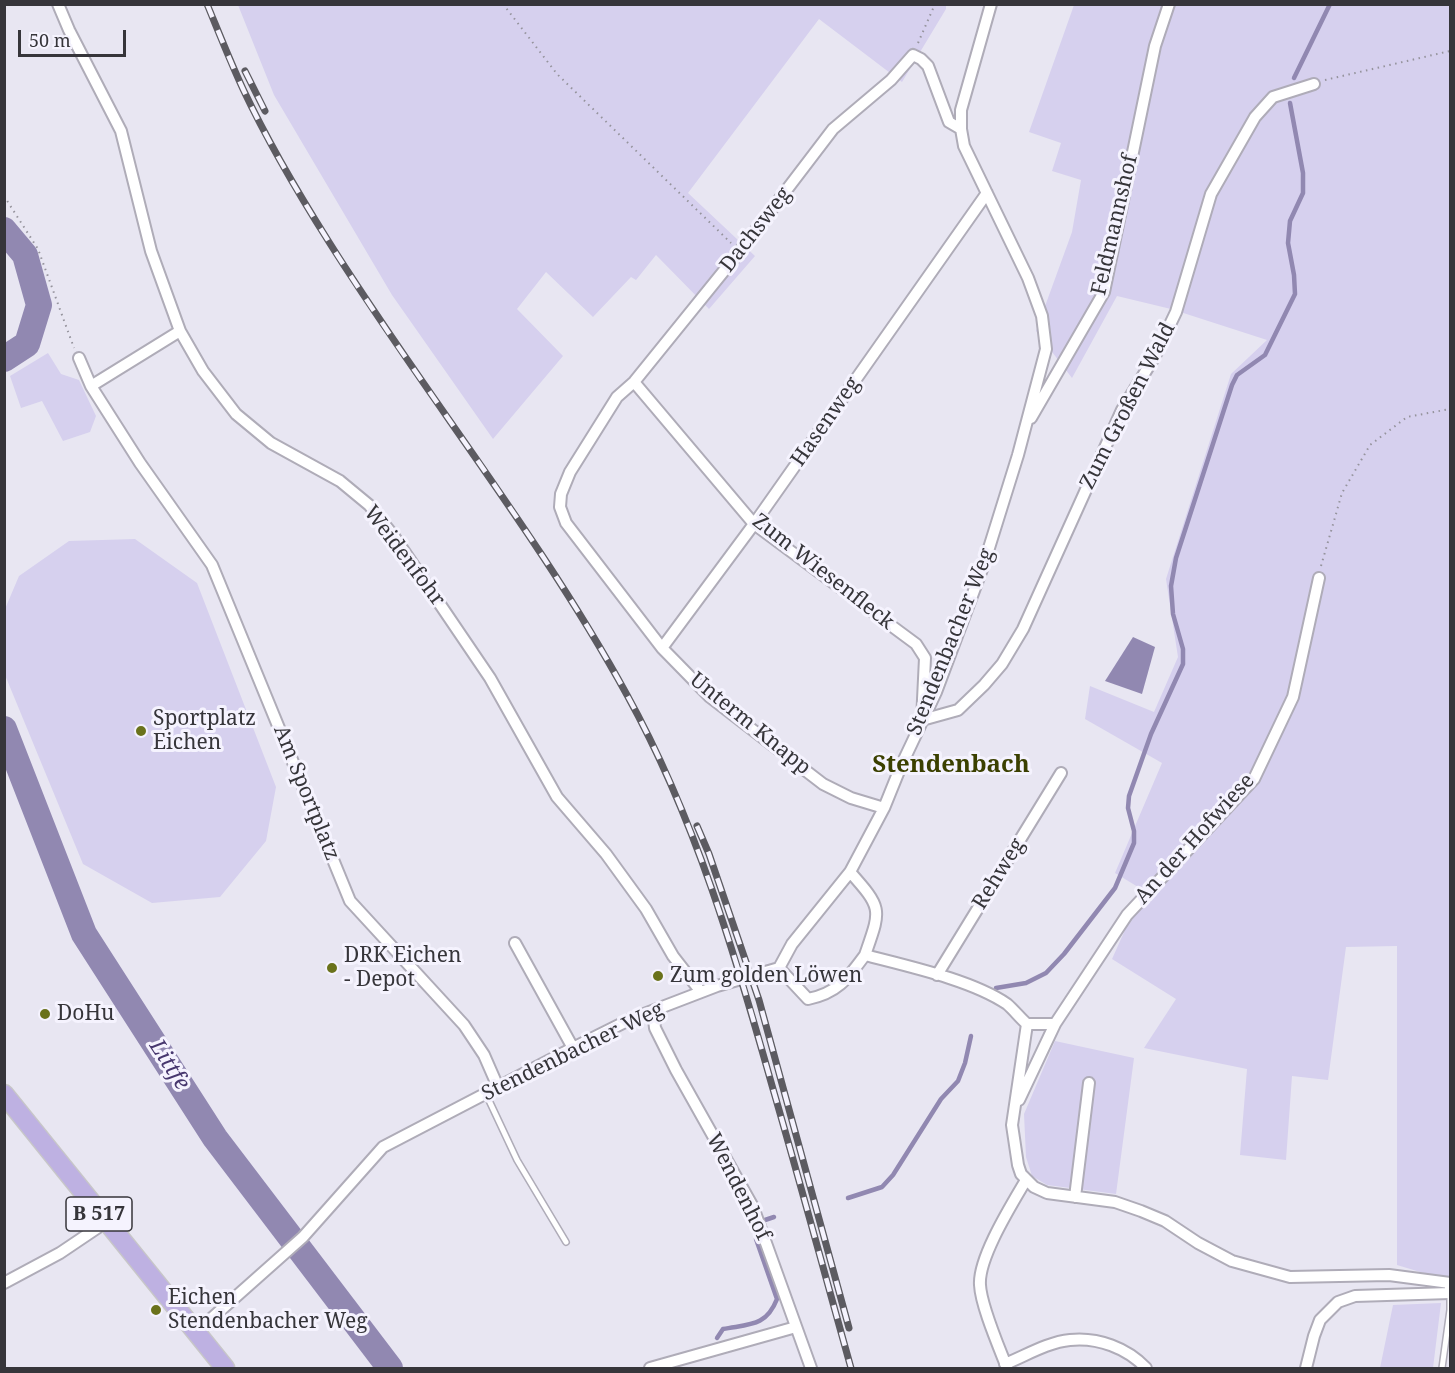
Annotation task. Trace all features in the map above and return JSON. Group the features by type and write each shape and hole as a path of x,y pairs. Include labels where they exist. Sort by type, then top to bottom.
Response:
{"main road":[{"name":"B 517","path":"4,1094 225,1368"}],"street":[{"name":"Weidenfohr","path":"58,4 121,131 152,251 180,331 203,371 236,414 271,443 340,481 369,505 393,535 490,678 557,797 606,854 646,909 673,956 701,992"},
{"name":"Stendenbacher Weg","path":"195,1332 303,1237 383,1148 573,1048 653,1011 701,992 779,968 792,944 850,872 884,808 936,692 984,564 1046,349 1042,316 1028,278 964,146 961,129 962,110 991,4"},
{"name":"Feldmannshof","path":"1024,431 1104,292 1155,46 1169,4"},
{"path":"913,55 921,58 928,66 949,122 961,129"},
{"name":"Dachsweg","path":"561,494 570,472 617,397 634,382 740,251 833,129 891,80 913,55"},
{"name":"Zum Großen Wald","path":"922,720 958,710 1002,664 1023,629 1122,410 1155,356 1176,312 1211,194 1255,117 1273,97 1314,84"},
{"name":"Hasenweg","path":"662,648 754,524 987,193"},
{"path":"91,386 180,331"},
{"name":"Am Sportplatz","path":"79,358 91,386 140,463 212,565 350,901 464,1025 484,1055 498,1087"},
{"name":"Zum Wiesenfleck","path":"634,382 754,524 916,644 925,658 922,720"},
{"name":"Unterm Knapp","path":"561,494 560,507 566,523 662,648 710,697 823,784 851,798 884,808"},
{"name":"An der Hofwiese","path":"1014,1111 1055,1024 1127,915 1254,779 1293,697 1318,578"},
{"name":"Rehweg","path":"937,975 1061,773"},
{"path":"779,968 808,999 824,996 846,981 865,955 878,919 876,908 865,889 850,872"},
{"path":"515,943 573,1048"},
{"path":"865,955 937,975 988,993 1008,1005 1027,1024 1055,1024"},
{"name":"Wendenhof","path":"653,1011 655,1028 676,1070 753,1207 811,1368"},
{"path":"1027,1024 1012,1125 1015,1154 1022,1174 1034,1187 1047,1192 1115,1202 1141,1211 1165,1221 1198,1243 1232,1261 1290,1277 1389,1275 1450,1287"},
{"path":"1075,1197 1089,1083"},
{"path":"1026,1180 987,1255 980,1275 981,1294 1006,1366 1060,1342 1089,1340 1118,1348 1133,1356 1146,1368"},
{"path":"4,1283 60,1253 105,1222"},
{"path":"1306,1368 1320,1320 1338,1302 1355,1296 1450,1287"},
{"path":"650,1368 796,1327"}],"lane":[{"path":"486,1094 517,1160 566,1242"},
{"path":"1442,1368 1450,1310 1450,1287"}],"path":[{"path":"503,4 557,74 740,251"},
{"path":"913,55 935,4"},
{"path":"1314,84 1450,51"},
{"path":"4,196 38,249 79,358"},
{"path":"1318,578 1342,493 1370,445 1407,417 1450,409"}],"shaded area":[{"path":"238,5 946,5 946,9 902,82 819,19 688,193 755,256 709,309 656,255 636,280 631,277 593,317 546,272 517,309 563,356 493,439 392,295 274,95"},
{"path":"1074,5 1450,5 1450,1281 1397,1265 1397,946 1346,947 1328,1080 1292,1076 1286,1160 1240,1155 1247,1069 1144,1048 1176,999 1112,959 1143,890 1115,873 1162,763 1085,719 1090,686 1154,712 1178,657 1166,579 1231,374 1267,340 1171,309 1117,296 1072,378 1036,331 1072,232 1081,180 1052,171 1061,143 1029,132"},
{"path":"48,353 61,374 79,380 96,416 90,432 63,441 42,401 21,408 10,376"},
{"name":"Sportplatz Eichen","path":"135,539 197,583 276,787 266,841 220,897 152,903 83,864 5,675 5,609 19,576 69,541"},
{"path":"1133,637 1155,647 1142,694 1105,681"},
{"path":"1055,1041 1134,1058 1116,1194 1047,1185 1032,1176 1026,1157 1024,1114"},
{"path":"1441,1303 1433,1368 1380,1368 1393,1305"}],"waterway":[{"path":"1294,78 1330,4"},
{"path":"996,988 1026,983 1046,973 1064,954 1115,888 1134,843 1134,831 1128,808 1129,796 1151,734 1183,664 1183,649 1173,614 1171,586 1176,558 1232,385 1237,375 1265,355 1295,294 1288,243 1290,221 1303,193 1303,173 1290,103"},
{"name":"Littfe","path":"4,230 25,255 39,305 27,344 4,359"},
{"name":"Littfe","path":"4,729 84,934 215,1138 390,1368"},
{"path":"848,1198 882,1187 893,1175 941,1099 958,1081 971,1036"},
{"path":"765,1220 774,1217"},
{"path":"717,1338 723,1329 756,1323 768,1315 777,1299 756,1239"}],"railway":[{"path":"207,4 253,109 306,205 366,299 557,579 593,636 651,742 693,838 728,937 851,1368"},
{"path":"245,71 265,111"},
{"path":"697,826 709,854 759,1000 849,1328"}],"place":[{"name":"Sportplatz Eichen","path":"141,731"},
{"name":"DRK Eichen - Depot","path":"332,968"},
{"name":"Zum golden Löwen","path":"658,976"},
{"name":"DoHu","path":"45,1014"},
{"name":"Eichen Stendenbacher Weg","path":"156,1310"}],"district":[{"name":"Stendenbach","path":"951,765"}]}
